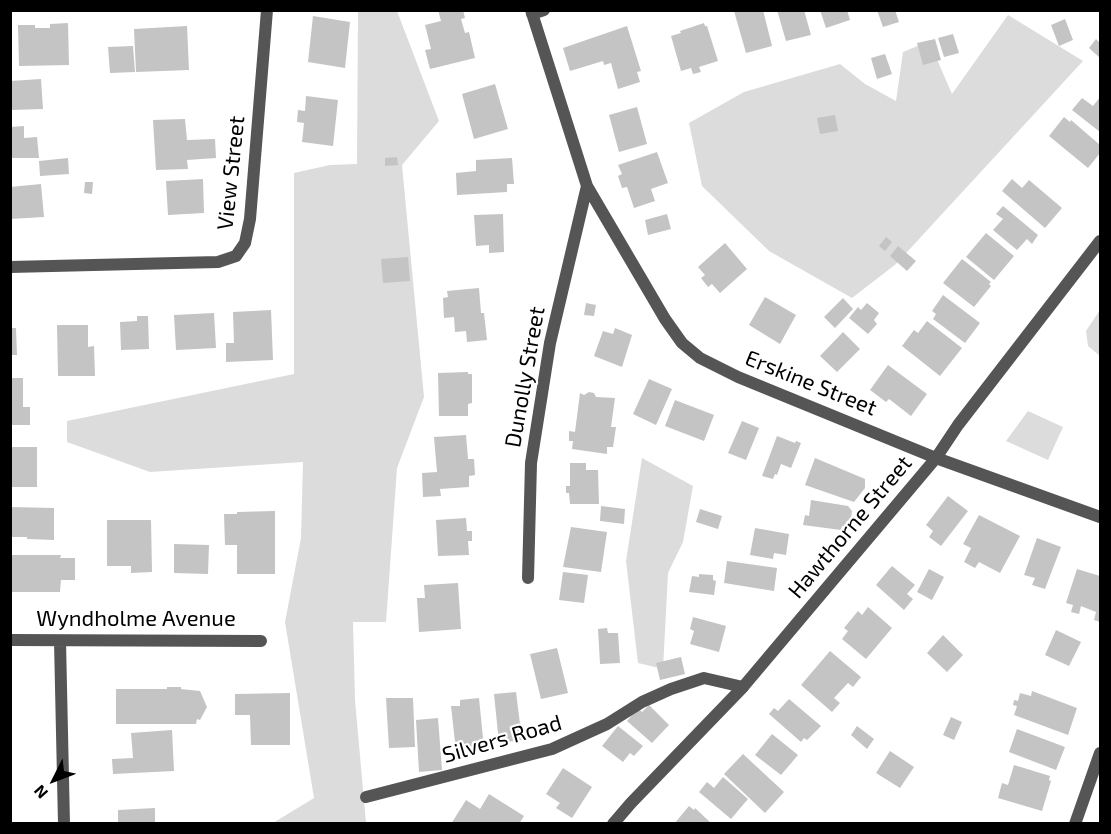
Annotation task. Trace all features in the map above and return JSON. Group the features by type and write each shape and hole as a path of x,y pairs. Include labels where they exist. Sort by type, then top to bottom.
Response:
{"street":[{"name":"View Street","path":"10,267 218,262 236,256 245,243 250,219 267,10"},
{"name":"Erskine Street","path":"536,12 587,186 665,319 682,343 700,358 738,377 936,458 1101,518"},
{"name":"Dunolly Street","path":"528,578 531,463 550,344 587,186"},
{"name":"Hawthorne Street","path":"613,824 743,687 936,458 958,425 1101,241"},
{"name":"Wyndholme Avenue","path":"10,640 261,641"},
{"path":"60,641 64,824"},
{"name":"Silvers Road","path":"366,796 552,750 599,728 642,702 704,678 743,687"},
{"path":"1074,824 1101,753"}],"shaded area":[{"path":"358,11 397,11 439,121 402,165 424,397 397,468 386,622 353,622 355,700 366,823 273,823 314,798 285,622 301,538 303,462 150,472 67,442 67,421 294,374 294,173 330,165 357,164"},
{"path":"1008,15 1083,61 896,264 852,298 769,251 702,186 689,123 744,92 840,64 865,84 896,101 903,52 929,41 952,94"},
{"path":"1100,310 1100,356 1088,346 1086,331"},
{"path":"1028,411 1063,427 1048,460 1006,441"},
{"path":"642,458 693,486 683,542 668,573 663,669 638,663 626,561"}],"building":[{"path":"438,10 463,10 465,18 461,19 465,33 469,32 475,58 430,69 425,50 431,49 425,25 441,21"},
{"path":"763,10 772,46 746,53 734,11"},
{"path":"777,10 804,10 811,35 786,41"},
{"path":"820,10 847,10 850,20 826,28"},
{"path":"877,10 895,10 899,22 883,27"},
{"path":"313,16 350,22 345,68 308,62"},
{"path":"1065,19 1073,40 1059,46 1051,25"},
{"path":"68,23 69,65 19,66 18,25 50,28 50,24"},
{"path":"704,23 718,61 699,67 701,72 693,74 691,68 681,71 671,36"},
{"path":"187,26 189,70 136,72 134,29"},
{"path":"627,26 641,71 637,72 640,82 618,89 611,63 604,65 603,61 570,71 563,48"},
{"path":"953,34 959,53 944,57 938,38"},
{"path":"935,39 941,60 923,65 917,43"},
{"path":"1096,39 1100,43 1100,58 1089,48"},
{"path":"133,46 135,72 110,73 108,47"},
{"path":"885,54 892,74 877,79 871,58"},
{"path":"41,79 43,109 11,110 10,81"},
{"path":"495,84 508,129 474,139 462,94"},
{"path":"306,96 338,100 333,146 302,142 304,123 297,122 298,110 305,111"},
{"path":"1100,97 1100,132 1072,110 1082,98 1093,106"},
{"path":"637,107 647,144 619,152 609,115"},
{"path":"835,115 838,131 820,134 817,118"},
{"path":"1064,117 1070,122 1071,120 1100,145 1100,153 1088,168 1049,136"},
{"path":"185,119 187,140 215,139 216,158 187,160 188,169 156,170 153,120"},
{"path":"24,126 24,138 37,137 39,158 10,158 10,127"},
{"path":"657,152 668,183 651,189 655,201 634,208 627,187 622,188 618,176 622,174 618,165"},
{"path":"397,157 398,165 385,166 385,158"},
{"path":"68,158 69,174 40,176 39,161"},
{"path":"512,158 514,184 507,184 507,192 457,195 456,173 476,171 476,160"},
{"path":"203,179 204,213 168,215 166,181"},
{"path":"1012,179 1022,188 1029,180 1062,208 1045,228 1002,191"},
{"path":"85,182 93,182 92,194 84,193"},
{"path":"41,184 44,217 10,219 10,187"},
{"path":"1003,206 1038,235 1032,244 1027,239 1017,250 993,230 1003,219 996,214"},
{"path":"503,214 504,252 489,253 489,245 476,246 474,215"},
{"path":"667,214 671,229 648,235 645,220"},
{"path":"986,233 1014,256 994,280 966,257"},
{"path":"886,237 892,242 885,251 879,246"},
{"path":"725,243 747,269 720,293 712,284 708,287 701,278 705,275 698,267"},
{"path":"898,246 916,261 907,271 890,256"},
{"path":"408,257 410,281 383,283 381,259"},
{"path":"962,259 991,282 989,284 991,286 974,307 943,283"},
{"path":"479,288 481,313 484,313 487,340 467,342 466,331 455,332 454,317 444,318 443,298 448,297 447,291"},
{"path":"943,295 980,323 965,343 933,319 936,314 932,311"},
{"path":"765,297 796,315 780,344 749,325"},
{"path":"843,298 853,309 835,328 824,317"},
{"path":"586,303 596,305 594,316 584,315"},
{"path":"867,303 879,313 874,320 877,324 868,334 849,318 858,307 861,310"},
{"path":"271,310 273,360 226,362 226,343 234,343 233,312"},
{"path":"214,313 216,348 176,350 174,315"},
{"path":"137,316 148,316 149,349 121,350 120,322 137,321"},
{"path":"927,321 962,348 940,376 902,346 914,330 918,333"},
{"path":"57,325 88,325 88,347 94,346 95,376 58,376"},
{"path":"10,328 16,328 17,355 10,355"},
{"path":"615,328 632,335 622,367 594,356 603,331 613,334"},
{"path":"843,332 860,349 837,372 820,356"},
{"path":"888,365 927,394 911,416 889,399 886,402 870,390"},
{"path":"468,372 472,374 472,403 468,404 468,416 439,416 438,373"},
{"path":"10,378 23,378 23,407 30,407 30,425 10,425"},
{"path":"649,379 672,389 656,425 633,414"},
{"path":"589,392 594,393 596,397 615,398 611,427 616,427 613,447 607,447 607,454 572,449 573,441 569,441 569,431 575,432 580,393 584,395"},
{"path":"675,400 714,415 704,441 665,426"},
{"path":"742,421 759,428 746,460 728,453"},
{"path":"466,435 468,459 474,459 475,475 469,476 469,487 440,489 441,496 423,497 422,473 437,472 434,437"},
{"path":"777,436 801,443 791,468 781,464 773,479 762,476"},
{"path":"10,447 37,447 37,487 10,487"},
{"path":"815,458 865,479 865,488 854,502 805,485"},
{"path":"570,463 586,463 586,470 598,470 599,504 570,504 566,486 570,486"},
{"path":"948,496 968,511 941,546 929,537 933,531 926,525"},
{"path":"811,500 848,506 852,511 846,527 842,526 841,530 803,525 805,515 809,516"},
{"path":"601,506 625,509 624,524 600,521"},
{"path":"10,507 54,508 54,540 10,537"},
{"path":"700,509 722,516 718,529 696,522"},
{"path":"275,511 275,574 237,574 237,545 225,545 224,514"},
{"path":"979,515 1020,536 1000,573 979,562 975,568 964,562 971,548 963,544"},
{"path":"466,518 467,531 472,531 472,541 468,541 469,555 438,556 436,520"},
{"path":"107,520 151,520 152,572 131,573 131,566 107,566"},
{"path":"571,527 607,532 601,572 563,567"},
{"path":"755,528 789,534 786,555 774,553 773,559 750,555"},
{"path":"1037,538 1061,547 1045,589 1032,585 1035,578 1024,575"},
{"path":"174,544 209,545 208,574 174,573"},
{"path":"10,555 61,555 60,558 75,558 75,580 61,580 60,592 10,592"},
{"path":"727,561 777,568 774,591 724,583"},
{"path":"892,566 915,585 907,594 913,599 904,610 876,585"},
{"path":"929,569 944,577 932,600 917,592"},
{"path":"1077,569 1100,576 1100,622 1094,620 1096,612 1081,606 1079,614 1071,612 1073,605 1066,603"},
{"path":"563,572 588,575 584,603 559,600"},
{"path":"699,574 713,575 713,580 716,581 714,595 689,592 692,576 699,577"},
{"path":"458,583 461,629 419,632 417,598 425,598 424,585"},
{"path":"868,607 892,628 866,659 842,639 848,631 844,628 858,611 862,615"},
{"path":"693,617 726,626 719,652 690,644 694,631 690,629"},
{"path":"607,628 608,633 618,633 620,663 600,664 598,629"},
{"path":"1056,630 1081,642 1069,666 1045,655"},
{"path":"943,635 963,655 947,672 927,653"},
{"path":"557,648 568,693 541,699 530,654"},
{"path":"830,651 861,677 853,687 848,683 834,698 840,703 832,712 801,685"},
{"path":"681,657 685,674 660,680 656,663"},
{"path":"167,687 200,691 207,707 200,720 197,719 196,724 116,724 116,689 167,689"},
{"path":"1032,691 1077,708 1068,735 1014,715 1017,706 1013,705 1014,700 1018,701 1020,693 1031,696"},
{"path":"516,692 522,740 499,743 494,694"},
{"path":"290,693 290,745 251,745 250,715 235,715 235,694"},
{"path":"386,698 413,698 415,747 389,748"},
{"path":"479,698 484,748 456,751 451,706 460,706 460,700"},
{"path":"789,699 821,726 807,740 804,738 801,742 769,714 774,708 778,711"},
{"path":"649,705 669,725 652,743 627,721 638,708 642,712"},
{"path":"951,717 962,722 954,740 943,735"},
{"path":"438,718 442,770 419,772 416,720"},
{"path":"618,726 643,746 634,756 630,753 623,762 602,746"},
{"path":"857,726 874,739 867,749 851,735"},
{"path":"1017,729 1065,747 1056,770 1009,752"},
{"path":"172,730 174,771 113,774 112,759 133,758 131,733"},
{"path":"772,734 798,755 781,775 755,755"},
{"path":"890,751 914,767 900,788 876,773"},
{"path":"743,754 784,792 765,813 724,774"},
{"path":"1014,765 1050,776 1051,781 1042,811 998,798 1002,783 1008,785"},
{"path":"563,768 592,787 572,818 556,808 560,803 546,794"},
{"path":"723,777 748,799 731,819 699,792 707,782 714,788"},
{"path":"489,794 524,816 519,824 451,824 466,800 480,809"},
{"path":"689,806 694,810 695,808 712,824 674,824"},
{"path":"155,808 155,824 118,824 118,810"}]}
